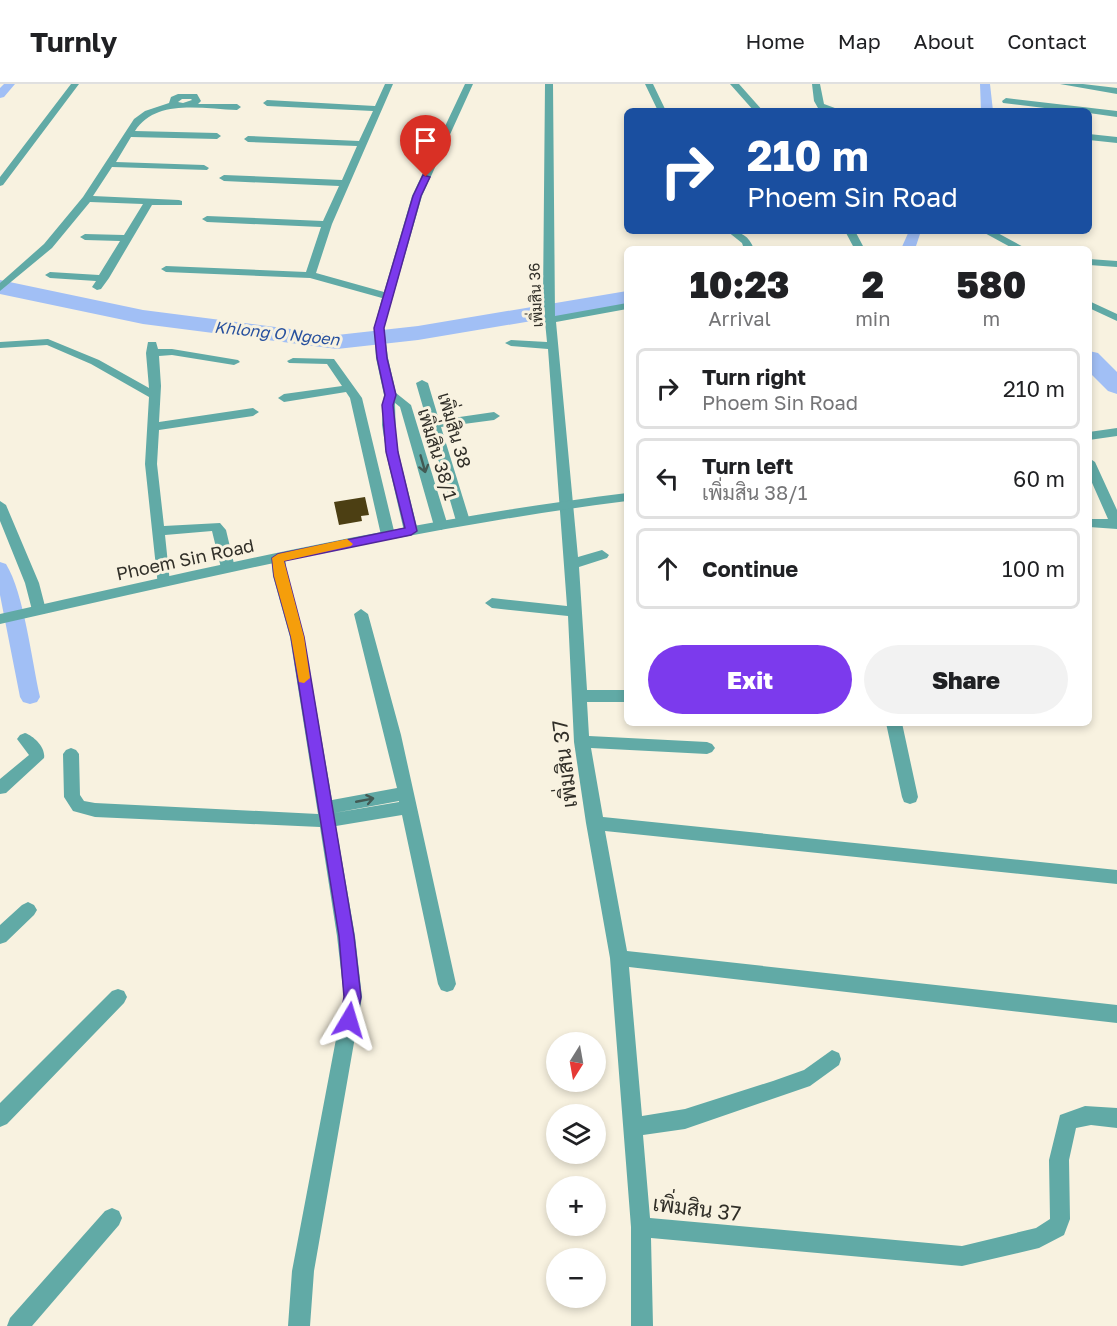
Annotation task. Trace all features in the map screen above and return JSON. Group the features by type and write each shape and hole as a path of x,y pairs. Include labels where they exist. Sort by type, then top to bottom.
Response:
{"street":[{"path":"0,183 75,84"},
{"path":"190,96 197,84"},
{"path":"310,275 327,224 388,84"},
{"path":"390,395 382,358 379,328 386,300 417,196 469,84"},
{"name":"เพิ่มสิน 36","path":"549,84 548,301 566,504"},
{"path":"650,84 661,108"},
{"path":"734,84 756,108"},
{"path":"816,84 818,101 821,106 828,108"},
{"path":"1006,101 1117,91"},
{"path":"1068,94 1117,114"},
{"path":"173,104 174,99 190,96 197,99 195,103 188,106"},
{"path":"267,103 378,109"},
{"path":"0,288 48,246 87,199 137,121 148,113 173,104 237,107"},
{"path":"129,134 217,136"},
{"path":"1092,137 1117,140"},
{"path":"248,140 362,144"},
{"path":"110,164 204,168"},
{"path":"224,178 345,183"},
{"path":"87,199 179,203"},
{"path":"50,275 100,282 149,202"},
{"path":"207,219 327,224"},
{"path":"735,234 746,246"},
{"path":"852,234 858,246"},
{"path":"992,234 1016,246"},
{"path":"85,237 127,238"},
{"path":"1092,262 1117,264"},
{"path":"166,269 310,275 334,280 386,300"},
{"path":"292,275 296,280 386,300"},
{"path":"1092,306 1117,318"},
{"path":"550,319 624,307"},
{"path":"0,345 48,342 95,362 154,396"},
{"path":"511,343 553,346"},
{"path":"163,583 151,464 154,396 152,348 234,362"},
{"path":"293,361 330,361 351,388 356,398 388,535"},
{"name":"เพิ่มสิน 38","path":"422,383 463,521"},
{"path":"284,398 351,388"},
{"name":"เพิ่มสิน 38/1","path":"411,531 392,452 387,405 390,395 405,405 441,526"},
{"path":"153,427 253,412"},
{"path":"434,424 494,416"},
{"path":"390,432 413,430"},
{"path":"1092,436 1117,432"},
{"path":"1092,469 1117,524 1092,523"},
{"name":"Phoem Sin Road","path":"9,616 388,535 566,504 624,497"},
{"name":"เพิ่มสิน 37","path":"566,504 572,564 582,741 594,823 619,957 641,1227 962,1256 1039,1238 1057,1228 1060,1219 1059,1160 1067,1122 1073,1118 1088,1116 1117,1118"},
{"path":"0,505 32,583 39,610"},
{"path":"158,531 215,526 219,530 228,568"},
{"path":"572,564 602,555"},
{"path":"278,558 280,576 297,637 346,936 353,997 303,1271 299,1326"},
{"path":"492,603 574,612"},
{"path":"362,614 407,800 447,984"},
{"path":"580,696 624,696"},
{"path":"895,726 910,798"},
{"path":"0,788 36,758 37,753 25,739"},
{"path":"582,741 707,748"},
{"path":"72,754 72,797 79,806 107,811 326,814 407,800"},
{"path":"594,823 1117,877"},
{"path":"0,936 28,910"},
{"path":"619,957 1117,1014"},
{"path":"0,1117 118,997"},
{"path":"633,1127 685,1119 773,1090 810,1077 832,1059"},
{"path":"18,1326 112,1218"},
{"path":"641,1227 642,1326"}],"building":[{"path":"365,497 369,515 361,516 362,521 339,525 334,502"}],"waterway":[{"path":"0,95 10,84"},
{"path":"985,84 987,108"},
{"path":"909,246 914,234"},
{"name":"Khlong O Ngoen","path":"0,287 143,317 337,342 418,333 624,299"},
{"name":"Khlong O Ngoen","path":"1092,361 1117,386"},
{"path":"0,568 9,595 30,697"}],"slow traffic":[{"path":"304,678 297,637 280,576 278,558 347,544"}],"route":[{"path":"349,1020 353,997 346,936 297,637 280,576 278,558 411,531 392,452 387,405 390,395 382,358 379,328 417,196 426,177"}]}
